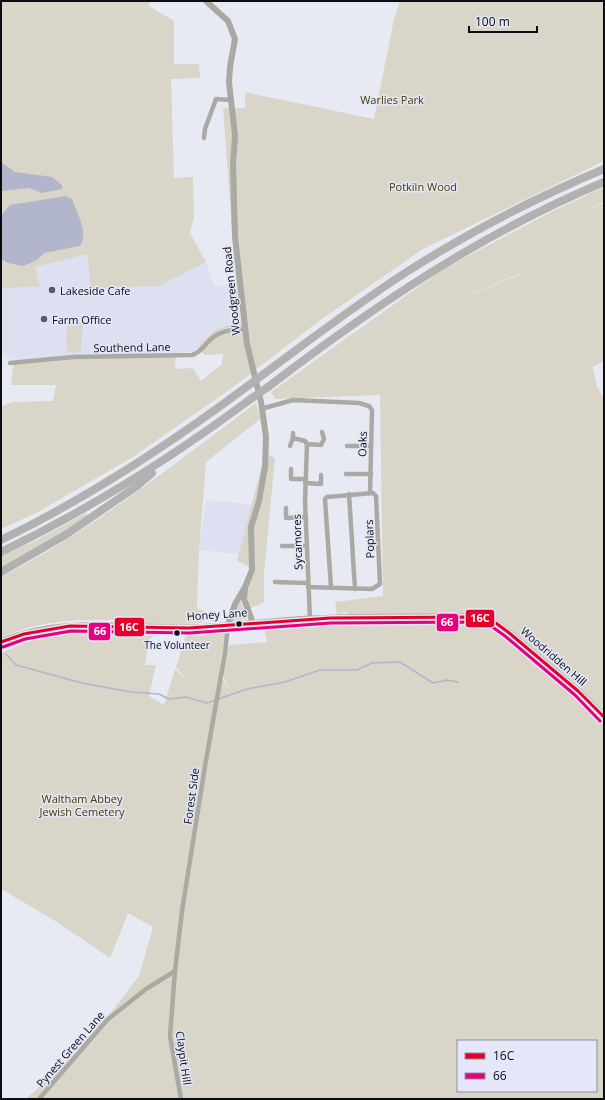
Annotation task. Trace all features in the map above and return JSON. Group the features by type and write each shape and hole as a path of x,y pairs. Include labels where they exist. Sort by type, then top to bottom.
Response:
{"highway":[{"path":"1,540 64,508 135,466 373,294 436,254 528,203 604,168"},
{"path":"1,552 86,508 171,456 368,313 430,271 517,222 604,182"},
{"path":"1,572 92,518 137,486 171,456"}],"main road":[{"name":"Honey Lane","path":"1,642 16,636 60,627 85,625 180,628 310,619 474,616 484,618"},
{"name":"Woodridden Hill","path":"484,618 493,621 508,632 578,691 604,717"}],"street":[{"name":"Woodgreen Road","path":"206,1 228,21 234,33 235,39 230,67 230,100 235,136 235,238 245,329 262,409 266,437 265,467 259,501 251,527 253,562 245,587 244,599 253,623"},
{"path":"204,138 205,129 216,99 230,100"},
{"name":"Southend Lane","path":"10,363 73,357 192,355 200,353 210,339 221,333 230,329 245,329"},
{"name":"Oaks","path":"262,409 293,400 359,403 369,406 372,410 370,493"},
{"path":"293,438 306,441 307,444 321,445 324,439 322,432"},
{"path":"290,446 293,433"},
{"name":"Sycamores","path":"307,444 305,501 310,619"},
{"path":"347,446 371,446"},
{"path":"291,469 291,479 321,484 321,475"},
{"path":"346,474 371,474"},
{"path":"331,588 325,499 327,497 349,494 370,493"},
{"name":"Poplars","path":"355,589 372,589 380,584 376,496 373,493 370,493"},
{"path":"275,582 355,589 349,494"},
{"path":"286,508 286,518 306,517"},
{"path":"282,546 307,546"},
{"name":"Woodgreen Road","path":"228,625 234,604 245,587"},
{"name":"Forest Side","path":"175,971 182,911 205,766 226,653 228,625"},
{"name":"Pynest Green Lane","path":"39,1099 106,1020 146,989 175,971"},
{"name":"Claypit Hill","path":"175,971 170,1036 181,1099"}],"shaded area":[{"path":"1,162 15,172 52,177 62,185 62,189 42,193 29,188 1,191"},
{"path":"66,196 72,199 83,229 80,246 44,253 37,260 23,266 8,263 1,259 1,216 10,205"},
{"path":"87,254 91,288 159,286 206,262 214,287 236,284 242,324 208,335 198,348 191,352 14,360 1,356 1,288 40,287 34,267"},
{"path":"206,500 258,505 251,527 238,554 199,550"}],"green space":[{"path":"1,1 150,1 149,6 174,21 174,64 199,64 200,78 171,79 174,178 193,177 194,217 190,233 206,262 159,286 91,288 87,254 35,267 40,287 1,288"},
{"path":"400,1 604,1 604,161 423,249 319,321 236,385 133,457 36,513 1,529 1,407 12,402 53,401 56,385 11,385 14,360 176,353 175,369 193,368 201,381 222,364 223,354 205,355 198,348 212,333 221,327 242,324 236,284 223,108 245,108 245,92 374,119 394,19"},
{"path":"604,187 604,202 587,210 604,203 604,361 593,367 597,387 604,398 604,714 529,645 506,626 494,620 346,615 348,611 337,615 335,602 383,596 380,395 275,399 271,392 442,270 549,213","holes":["521,273 521,274 428,313"]},
{"path":"69,322 81,323 83,326 81,350 75,353 71,353 66,349 67,325"},
{"name":"Waltham Abbey Jewish Cemetery","path":"256,403 260,419 206,462 199,550 197,608 208,613 201,623 165,625 149,640 145,665 156,665 149,696 164,705 175,669 187,681 176,667 187,633 226,629 219,674 230,690 223,676 229,645 267,642 263,623 449,619 485,623 501,630 588,705 604,722 604,1099 26,1099 73,1055 113,1010 139,976 153,927 128,913 110,958 57,922 1,889 1,653 31,640 34,637 101,631 103,636 118,637 122,640 115,632 115,620 57,622 14,632 1,638 1,577 68,539 164,472"},
{"path":"265,453 275,458 264,573 264,602 249,609 246,589 254,569 237,561"},
{"path":"86,513 88,517 1,569 1,556 39,539"},
{"path":"240,600 247,619 233,621 235,609"}],"waterway":[{"path":"6,654 16,665 82,683 131,692 159,694 169,699 186,697 207,703 247,689 285,682 320,670 357,670 372,663 400,662 433,683 447,680 458,682"}],"transit line":[{"name":"16C","path":"1,642 24,634 70,626 189,628 331,618 474,617 493,621 508,632 578,691 604,717"},
{"name":"66","path":"3,647 25,639 71,631 189,633 331,623 473,622 491,626 505,636 575,695 600,721"}],"place":[{"name":"Lakeside Cafe","path":"52,290"},
{"name":"Farm Office","path":"44,319"},
{"name":"The Volunteer","path":"177,633"}],"park label":[{"name":"Warlies Park","path":"392,99"},
{"name":"Potkiln Wood","path":"423,186"}]}
